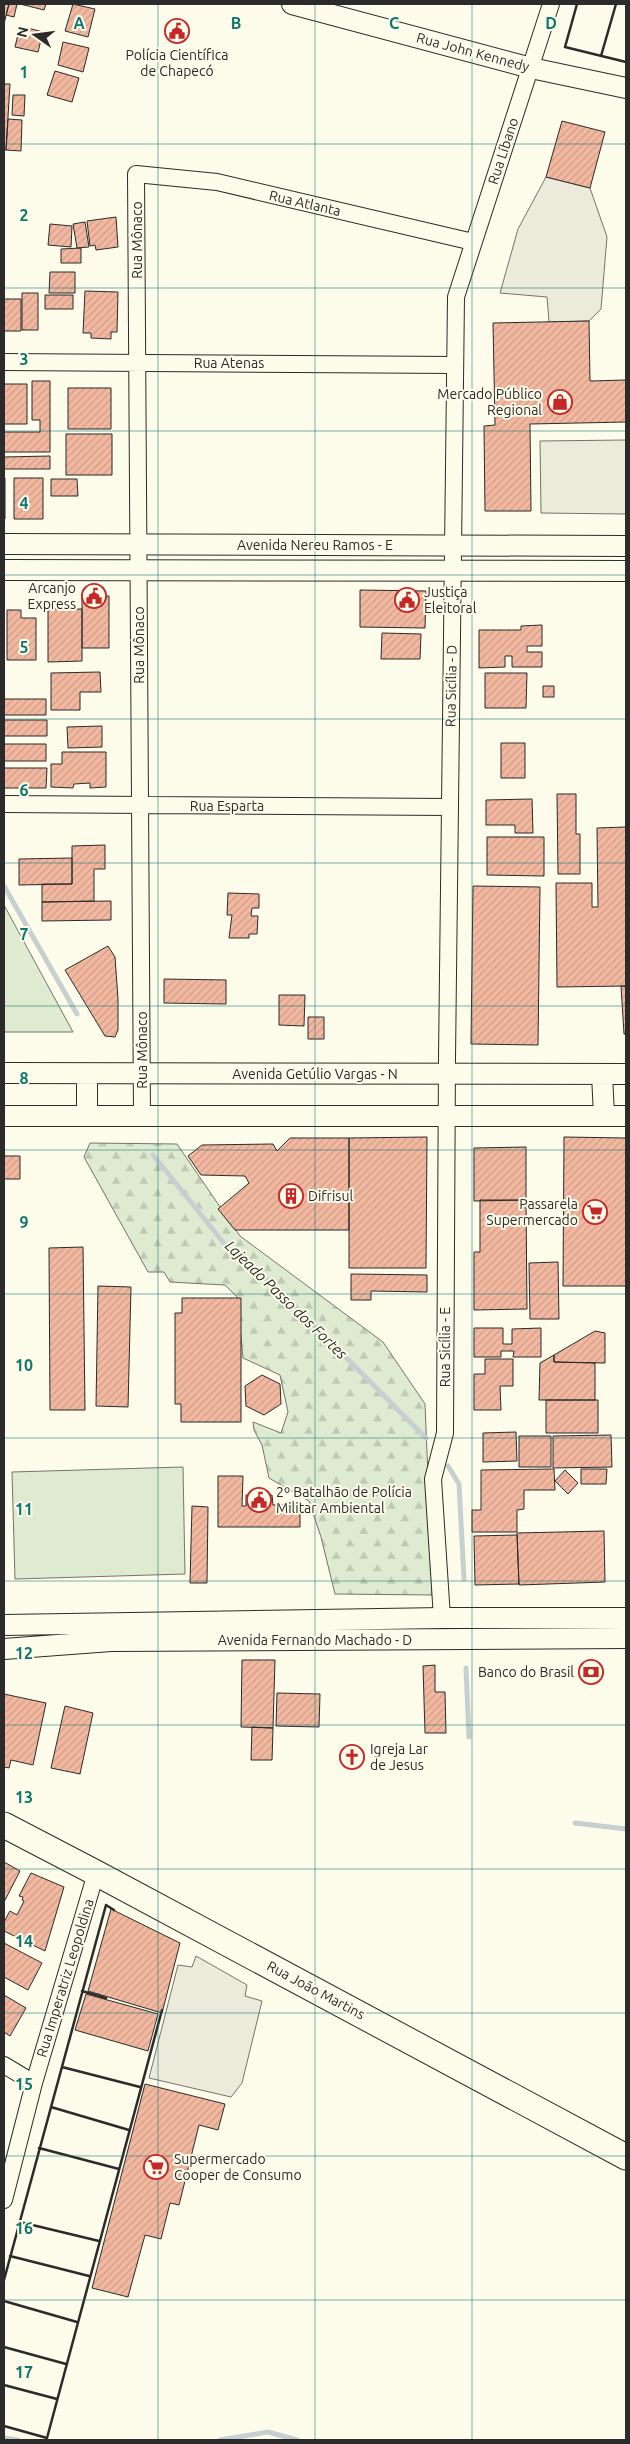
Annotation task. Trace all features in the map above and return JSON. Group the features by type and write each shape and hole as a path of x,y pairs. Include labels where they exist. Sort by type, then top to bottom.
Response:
{"main road":[{"name":"Rua João Martins","path":"4,1826 96,1873 626,2157"}],"street":[{"name":"Rua John Kennedy","path":"292,4 530,68 626,88"},
{"name":"Rua Líbano","path":"456,297 551,4"},
{"name":"Rua Atlanta","path":"136,174 217,182 473,242"},
{"name":"Rua Mônaco","path":"136,174 142,1116"},
{"name":"Rua Sicília - D","path":"446,1074 456,297"},
{"name":"Rua Atenas","path":"4,362 455,365"},
{"name":"Avenida Nereu Ramos - E","path":"4,544 626,546"},
{"path":"25,544 25,570"},
{"path":"275,545 275,570"},
{"name":"Avenida Nereu Ramos - E","path":"4,570 626,571"},
{"name":"Rua Esparta","path":"4,804 450,807"},
{"name":"Avenida Getúlio Vargas - N","path":"4,1074 626,1074"},
{"path":"87,1074 87,1116"},
{"name":"Rua Sicília - E","path":"442,1618 433,1479 445,1433 446,1074"},
{"path":"602,1074 604,1116"},
{"path":"4,1116 626,1116"},
{"name":"Avenida Fernando Machado - D","path":"4,1625 442,1618 626,1618"},
{"path":"74,1624 74,1644"},
{"name":"Avenida Fernando Machado - D","path":"4,1650 120,1641 626,1638"},
{"name":"Rua Imperatriz Leopoldina","path":"4,2200 34,2083 96,1873"},
{"path":"4,2065 34,2083"}],"green space":[{"path":"4,905 73,1032 4,1032"},
{"path":"90,1143 177,1144 240,1236 383,1342 425,1404 433,1595 335,1594 321,1537 309,1501 269,1478 262,1445 254,1430 253,1422 281,1433 288,1412 280,1375 243,1358 237,1297 225,1285 170,1282 164,1272 148,1272 84,1157"},
{"path":"183,1467 185,1574 15,1579 12,1472"}],"shaded area":[{"path":"546,177 590,188 607,237 601,309 589,321 549,322 547,297 500,293 518,229"},
{"path":"626,440 626,514 541,513 540,441"},
{"path":"196,1956 247,1985 245,1996 262,2001 242,2083 231,2097 149,2078 178,1965 192,1967"}],"building":[{"path":"4,4 9,4 4,24"},
{"path":"9,4 17,4 14,17 6,15"},
{"path":"20,4 46,4 44,10"},
{"path":"73,4 95,9 88,37 65,31"},
{"path":"20,26 43,32 38,52 15,47"},
{"path":"63,42 89,48 83,72 58,65"},
{"path":"55,71 79,78 72,102 47,95"},
{"path":"4,84 10,84 6,150 4,150"},
{"path":"13,95 25,95 24,116 12,115"},
{"path":"8,119 22,120 21,151 6,150"},
{"path":"562,121 605,132 590,188 546,177"},
{"path":"116,217 118,247 96,250 95,245 90,246 87,221"},
{"path":"85,222 89,247 77,248 73,224"},
{"path":"50,224 72,226 71,247 48,245"},
{"path":"81,248 81,263 61,263 61,249"},
{"path":"50,272 75,272 75,293 49,293"},
{"path":"85,291 118,292 117,332 111,332 111,339 91,338 91,333 83,333"},
{"path":"22,293 38,293 38,330 22,330"},
{"path":"45,295 73,295 73,309 45,309"},
{"path":"4,299 21,299 21,331 4,331"},
{"name":"Mercado Público Regional","path":"589,321 590,381 626,380 626,422 530,424 531,511 485,511 484,426 495,425 493,323"},
{"path":"32,381 50,381 50,452 4,452 4,432 40,432 40,420 32,420"},
{"path":"4,384 27,384 27,424 4,424"},
{"path":"68,388 111,388 111,429 68,429"},
{"path":"66,434 112,434 112,475 66,475"},
{"path":"50,456 50,469 4,469 4,457"},
{"path":"5,478 5,519 4,519"},
{"path":"14,478 43,478 43,519 14,519"},
{"path":"51,479 77,479 78,496 51,496"},
{"path":"360,590 426,591 425,628 360,627"},
{"path":"82,596 109,596 109,648 82,648"},
{"path":"48,609 82,609 82,661 48,662"},
{"path":"7,610 21,610 21,618 36,618 36,660 7,660"},
{"path":"542,625 542,646 527,646 527,652 542,652 542,667 512,667 512,656 505,656 505,667 479,668 479,630 521,630 521,626"},
{"path":"382,633 421,634 420,659 381,659"},
{"path":"100,672 101,692 80,692 80,710 51,710 51,673"},
{"path":"485,673 527,673 526,708 485,708"},
{"path":"543,686 554,686 554,697 543,697"},
{"path":"4,699 46,699 46,715 4,715"},
{"path":"4,720 47,720 47,736 4,736"},
{"path":"102,726 102,747 68,748 67,727"},
{"path":"501,743 525,743 525,778 501,778"},
{"path":"4,744 46,744 46,761 4,761"},
{"path":"62,752 106,752 106,787 90,788 90,783 74,784 73,788 51,787 51,764 62,764"},
{"path":"4,768 47,768 46,788 4,788"},
{"path":"557,794 576,794 576,834 580,834 580,874 558,874"},
{"path":"532,799 533,833 515,833 515,825 486,825 486,800"},
{"path":"626,827 626,986 557,987 556,883 592,883 592,907 598,907 597,828"},
{"path":"487,837 544,837 544,876 487,875"},
{"path":"105,845 105,869 94,869 94,901 42,902 42,884 72,884 72,846"},
{"path":"72,858 72,884 19,885 19,859"},
{"path":"473,886 540,887 538,1045 471,1044"},
{"path":"228,893 259,894 259,908 252,908 251,916 258,916 257,934 249,934 249,938 229,938 232,915 227,915"},
{"path":"111,901 111,920 42,921 42,902"},
{"path":"108,946 115,957 118,1030 115,1037 105,1036 65,970"},
{"path":"164,979 226,980 226,1004 164,1003"},
{"path":"621,986 626,986 626,1034 624,1034"},
{"path":"279,995 305,995 304,1026 279,1025"},
{"path":"308,1017 324,1017 324,1039 308,1039"},
{"path":"427,1137 426,1268 349,1268 349,1138"},
{"name":"Passarela Supermercado","path":"564,1137 626,1138 626,1286 563,1286"},
{"name":"Difrisul","path":"290,1138 349,1138 349,1230 235,1230 218,1209 249,1183 245,1176 201,1175 188,1156 202,1145 273,1144 277,1151"},
{"path":"526,1147 526,1200 474,1201 474,1148"},
{"path":"4,1156 20,1156 20,1179 4,1179"},
{"path":"480,1200 526,1200 527,1309 474,1310 474,1252 480,1252"},
{"path":"83,1247 85,1410 50,1410 49,1248"},
{"path":"558,1262 559,1319 530,1319 529,1263"},
{"path":"351,1274 427,1275 427,1292 371,1291 371,1300 351,1300"},
{"path":"98,1286 131,1287 128,1407 96,1406"},
{"path":"182,1298 241,1298 241,1422 181,1422 181,1404 175,1404 175,1313 182,1313"},
{"path":"474,1328 503,1328 503,1344 512,1344 512,1329 541,1328 541,1357 513,1357 514,1351 501,1351 501,1357 474,1357"},
{"path":"595,1331 605,1333 605,1363 554,1362 554,1355"},
{"path":"554,1355 554,1362 595,1363 595,1400 539,1400 540,1363"},
{"path":"485,1359 513,1359 513,1386 500,1386 501,1410 474,1410 474,1374 485,1374"},
{"path":"262,1375 280,1384 281,1404 264,1415 246,1406 245,1386"},
{"path":"546,1400 598,1400 598,1433 546,1433"},
{"path":"516,1432 517,1461 483,1462 483,1433"},
{"path":"611,1435 612,1467 553,1468 553,1436"},
{"path":"519,1436 551,1436 551,1467 519,1467"},
{"path":"554,1469 555,1490 524,1490 524,1509 517,1510 517,1532 472,1532 472,1510 481,1510 481,1470"},
{"path":"581,1469 607,1469 606,1484 581,1484"},
{"path":"565,1470 578,1483 568,1494 555,1481"},
{"name":"2º Batalhão de Polícia Militar Ambiental","path":"218,1476 243,1476 242,1506 246,1506 246,1495 272,1495 273,1505 300,1505 300,1527 218,1527"},
{"path":"192,1506 208,1507 207,1583 190,1583"},
{"path":"604,1531 605,1582 519,1585 517,1533"},
{"path":"517,1535 519,1584 475,1585 474,1536"},
{"path":"242,1660 275,1660 273,1728 241,1727"},
{"path":"435,1665 435,1692 445,1692 446,1733 425,1733 423,1666"},
{"path":"277,1693 320,1694 319,1727 276,1726"},
{"path":"4,1694 46,1703 33,1765 11,1760 9,1768 4,1767"},
{"path":"65,1706 93,1713 80,1774 51,1768"},
{"path":"252,1727 273,1728 272,1760 251,1760"},
{"path":"4,1862 20,1871 4,1902"},
{"path":"31,1873 64,1887 45,1951 4,1931 4,1922 10,1911 17,1915 24,1901 22,1900 23,1897 19,1896"},
{"path":"111,1909 180,1943 162,2013 88,1991"},
{"path":"4,1943 42,1963 28,1990 4,1977"},
{"path":"86,1994 158,2014 148,2051 75,2030"},
{"path":"4,1995 26,2008 10,2036 4,2032"},
{"name":"Supermercado Cooper de Consumo","path":"145,2084 225,2104 218,2130 199,2125 179,2205 170,2203 161,2239 145,2235 128,2297 92,2288"}],"waterway":[{"name":"Lajeado Passo dos Fortes","path":"4,886 77,1014"},
{"name":"Lajeado Passo dos Fortes","path":"153,1155 231,1252 276,1287 426,1438"},
{"name":"Lajeado Passo dos Fortes","path":"448,1466 459,1484 464,1579"},
{"name":"Lajeado Passo dos Fortes","path":"466,1668 469,1737"},
{"name":"Lajeado Passo dos Fortes","path":"575,1823 626,1829"},
{"path":"220,2440 268,2432 297,2440"},
{"path":"4,2438 18,2440"}],"wall":[{"path":"577,4 565,47 626,62"},
{"path":"601,56 616,4"},
{"path":"4,2280 106,1905 114,1910"},
{"path":"82,1991 106,1998"},
{"path":"4,2426 47,2438 162,2010"},
{"path":"62,2067 140,2087"},
{"path":"51,2107 129,2130"},
{"path":"39,2148 119,2169"},
{"path":"20,2222 99,2241"},
{"path":"10,2256 89,2276"},
{"path":"4,2301 77,2322"},
{"path":"4,2347 66,2364"},
{"path":"4,2385 57,2399"}],"place":[{"name":"Polícia Científica de Chapecó","path":"177,31"},
{"name":"Mercado Público Regional","path":"560,402"},
{"name":"Arcanjo Express","path":"94,596"},
{"name":"Justiça Eleitoral","path":"407,600"},
{"name":"Difrisul","path":"291,1196"},
{"name":"Passarela Supermercado","path":"595,1212"},
{"name":"2º Batalhão de Polícia Militar Ambiental","path":"259,1500"},
{"name":"Banco do Brasil","path":"591,1672"},
{"name":"Igreja Lar de Jesus","path":"352,1757"},
{"name":"Supermercado Cooper de Consumo","path":"156,2167"}]}
